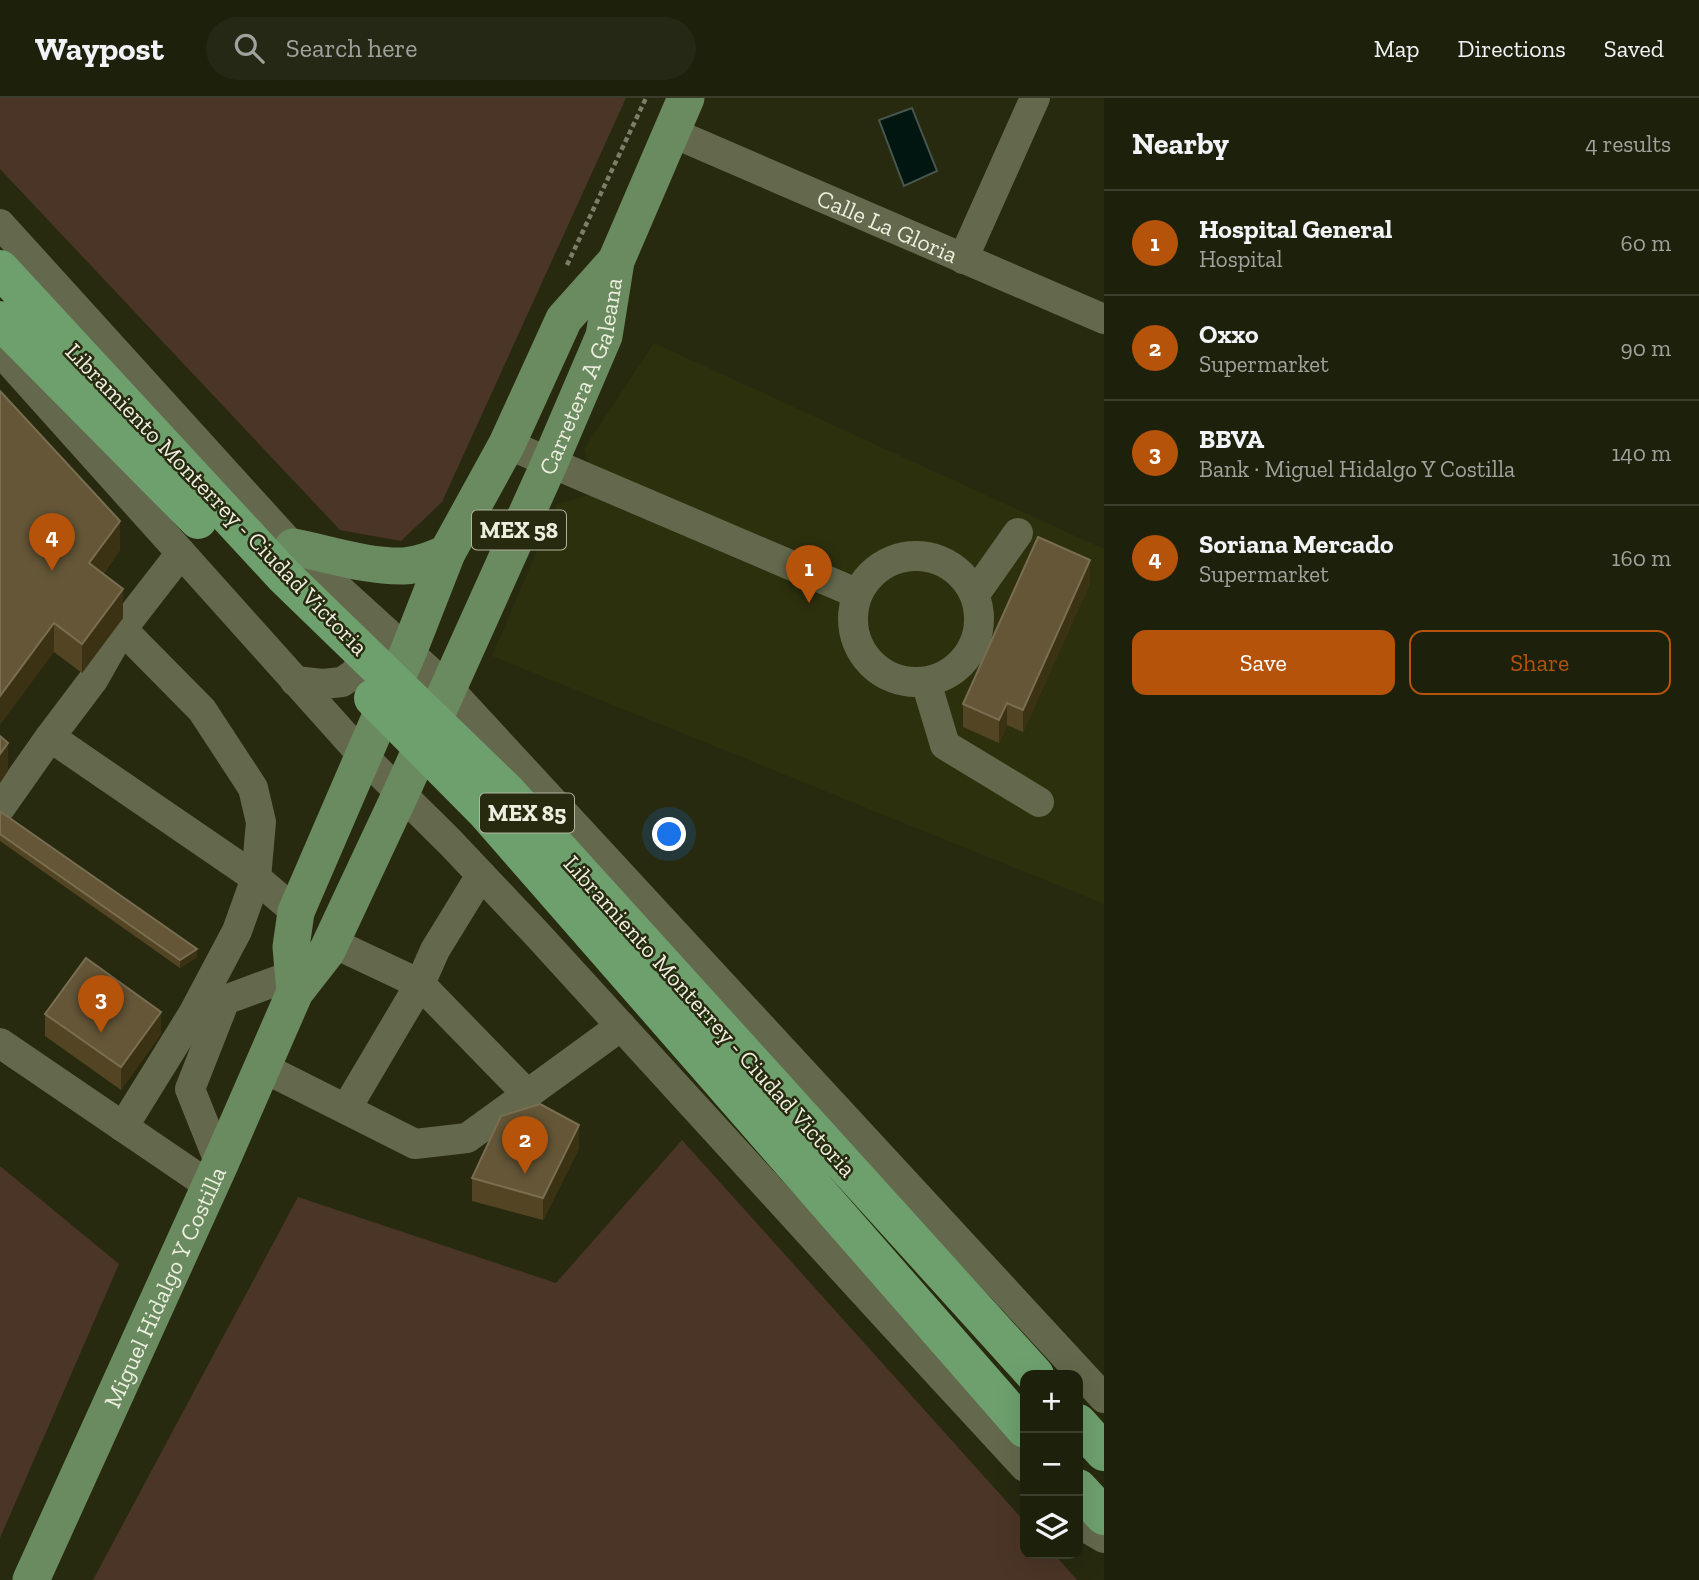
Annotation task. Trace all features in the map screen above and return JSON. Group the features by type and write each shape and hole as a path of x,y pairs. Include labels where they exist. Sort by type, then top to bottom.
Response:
{"highway":[{"name":"Libramiento Monterrey - Ciudad Victoria","path":"0,269 284,576 507,792 1030,1370"},
{"name":"Libramiento Monterrey - Ciudad Victoria","path":"0,320 485,811 1020,1423"},
{"path":"1083,1493 1104,1516"}],"main road":[{"name":"Carretera A Galeana","path":"294,984 327,951 550,462 604,336 616,261 686,98"},
{"name":"Carretera A Galeana","path":"294,984 291,947 296,912 409,650 447,553 507,444 564,319 616,261"},
{"path":"293,547 372,564 404,566 447,553"},
{"name":"Miguel Hidalgo Y Costilla","path":"31,1580 215,1175 262,1067 294,984"}],"street":[{"path":"963,259 1035,98"},
{"name":"Calle La Gloria","path":"671,132 1104,319"},
{"path":"0,224 293,547 409,650 533,778 1104,1398"},
{"path":"0,351 363,756 450,842 536,933 1020,1461"},
{"path":"507,444 856,593"},
{"path":"975,594 1018,533"},
{"path":"0,808 93,680 122,629 181,553"},
{"path":"912,556 945,562 963,575 975,594 980,615 978,637 964,661 947,675 926,682 904,681 875,668 861,651 855,635 853,613 856,593 871,575 889,562 912,556"},
{"path":"295,681 323,684 342,682 354,674 365,658 369,636 365,611"},
{"path":"122,629 202,710 253,789 261,822 256,878 237,931 200,1002 123,1127"},
{"path":"926,682 945,745 1038,802"},
{"path":"50,737 256,878 296,912"},
{"path":"450,842 449,812 452,791 465,774 486,766 506,766 533,778"},
{"path":"346,1109 420,984 435,950 481,876"},
{"path":"331,942 420,984 527,1094"},
{"path":"215,1175 190,1089 225,1000 294,984"},
{"path":"262,1067 415,1143 467,1138 621,1026"},
{"path":"0,1043 123,1127 215,1175"},
{"path":"1083,1526 1104,1538"}],"shaded area":[{"path":"0,98 626,98 442,502 401,541 340,530 0,169"},
{"path":"912,108 937,171 904,186 879,120"},
{"path":"654,343 1104,549 1104,904 492,656 557,504 599,492 584,449"},
{"path":"682,1140 1020,1516 1020,1559 1058,1559 1077,1580 93,1580 298,1197 556,1283"},
{"path":"0,1166 119,1264 0,1538"}],"building":[{"path":"0,391 120,521 89,563 123,589 82,644 54,623 0,696"},
{"path":"1038,537 1090,560 1023,710 1007,703 999,720 963,704"},
{"path":"0,736 8,743 0,754"},
{"path":"1,812 197,949 180,960 0,834"},
{"path":"86,958 161,1012 121,1067 45,1014"},
{"path":"540,1104 579,1125 543,1198 472,1178 501,1116"}],"place":[{"name":"Soriana Mercado","path":"52,571"},
{"name":"Hospital General","path":"809,603"},
{"name":"BBVA","path":"101,1033"},
{"name":"Oxxo","path":"525,1174"}]}
